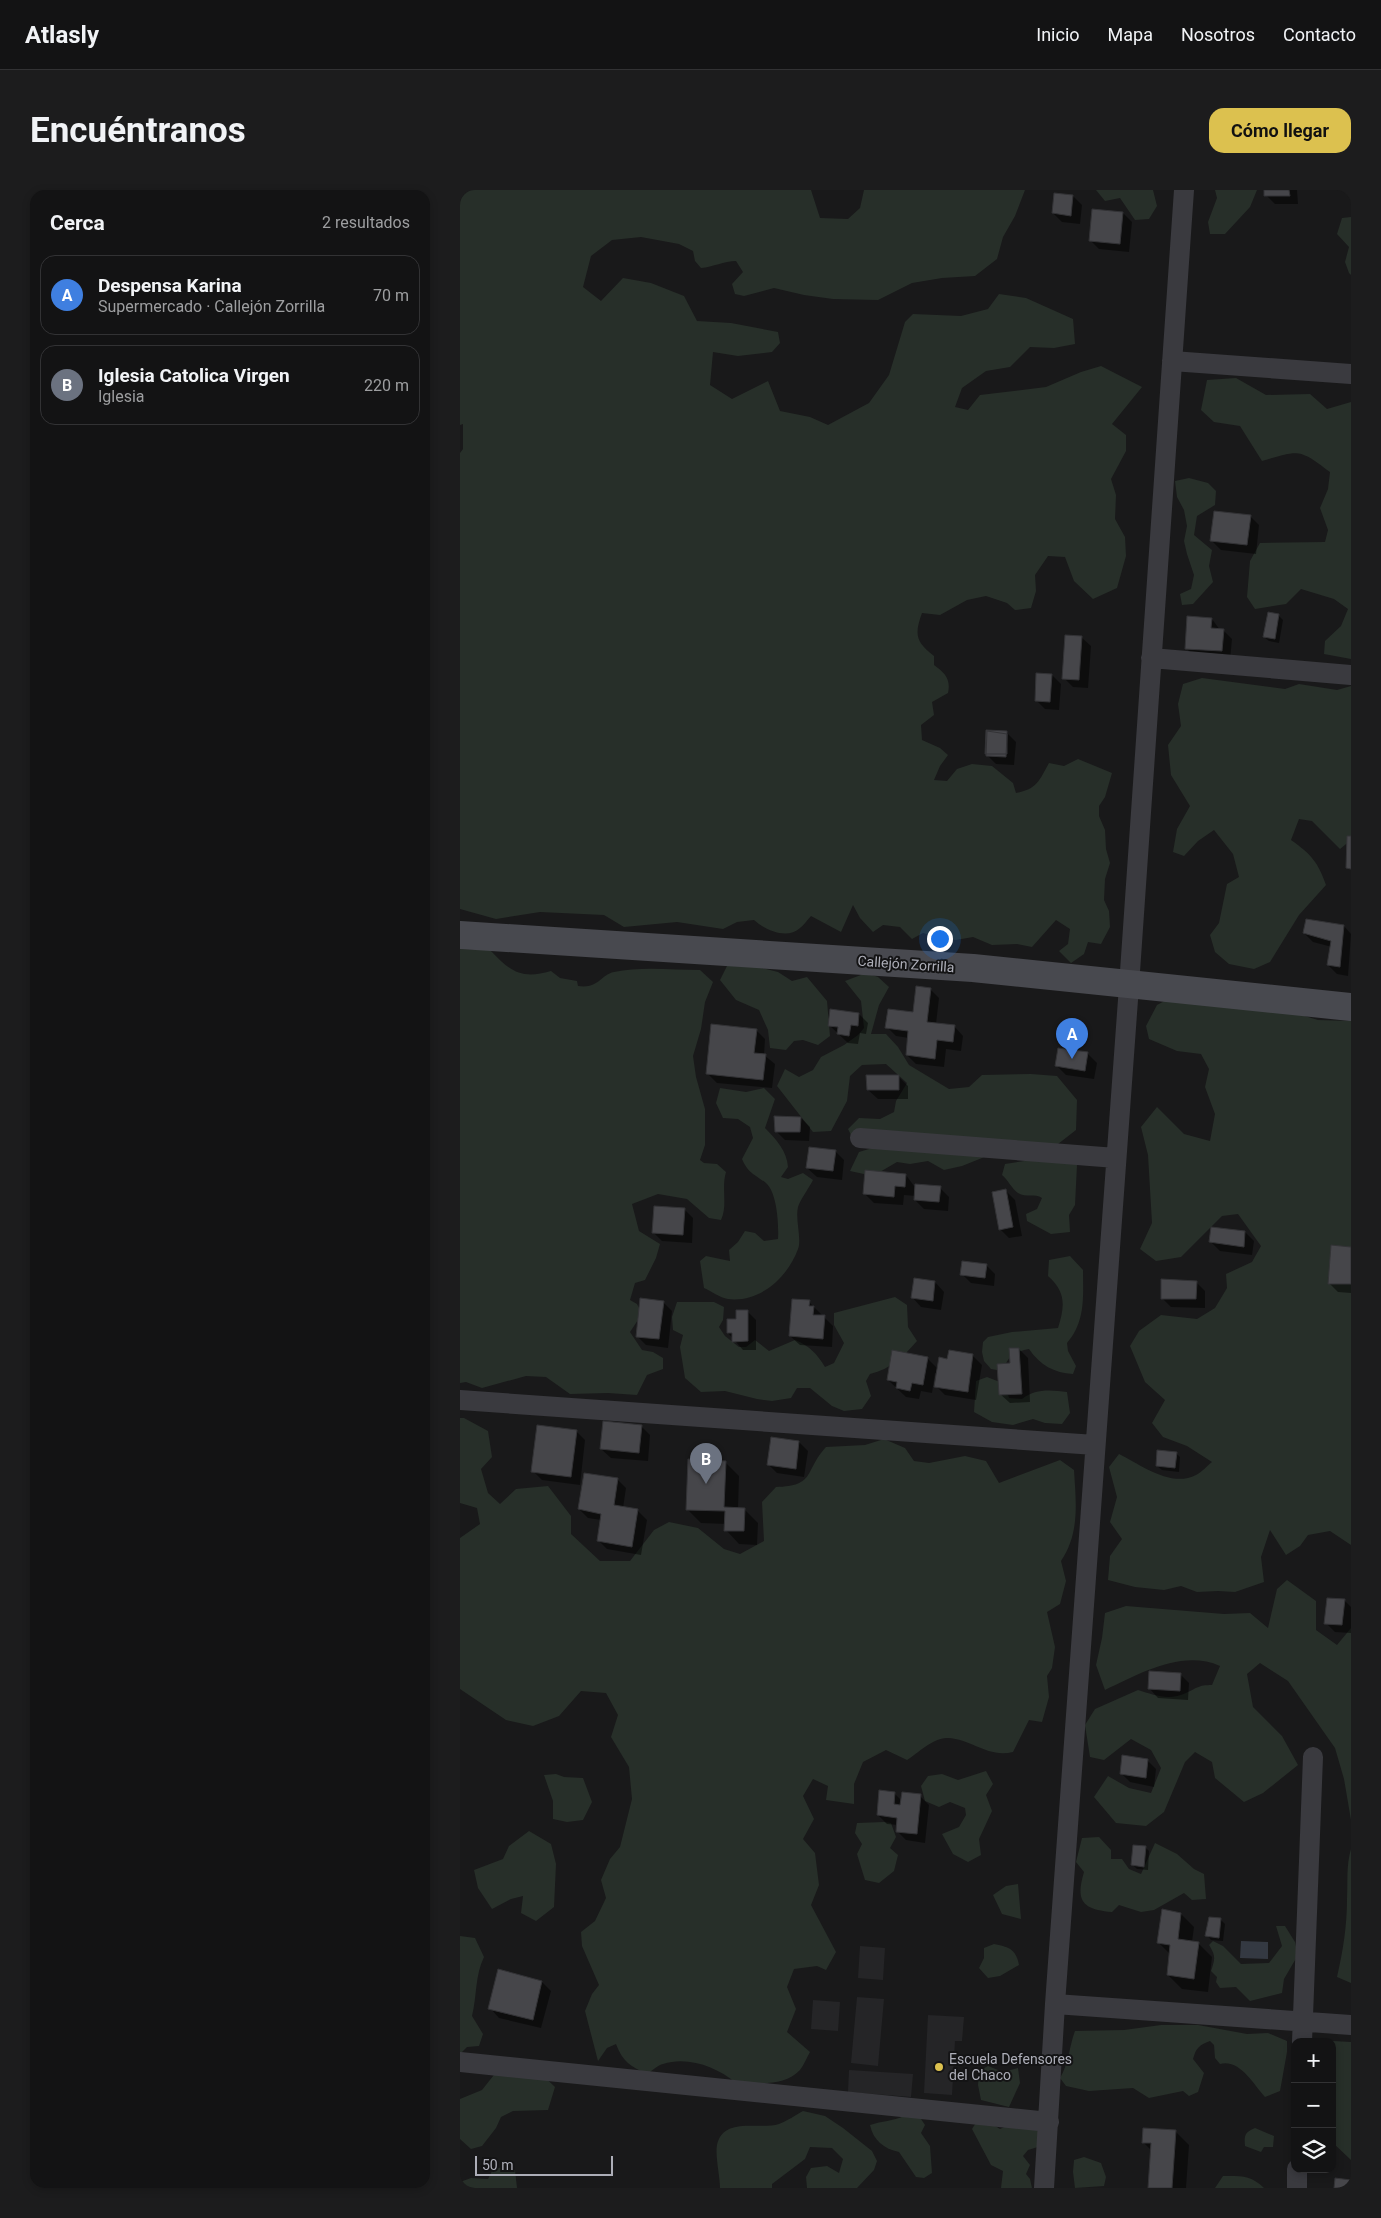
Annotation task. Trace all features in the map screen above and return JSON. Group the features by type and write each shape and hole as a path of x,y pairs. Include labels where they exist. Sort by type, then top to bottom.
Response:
{"street":[{"path":"1044,2188 1054,2004 1129,986 1184,190"},
{"path":"1172,361 1351,374"},
{"path":"1151,658 1351,675"},
{"name":"Callejón Zorrilla","path":"460,935 972,968 1129,986 1351,1007"},
{"path":"860,1138 1116,1158"},
{"path":"460,1400 1095,1445"},
{"path":"1302,2038 1313,1757"},
{"path":"1054,2004 1351,2025"},
{"path":"460,2062 1049,2122"},
{"path":"1297,2188 1298,2173"}],"shaded area":[{"path":"460,190 811,190 820,218 848,219 860,208 864,190 1025,190 1015,216 1003,237 997,259 975,276 942,278 912,283 878,300 833,299 774,288 744,296 735,294 732,284 743,272 736,261 701,268 695,261 693,251 679,244 641,237 612,240 591,256 583,287 601,301 623,278 651,283 684,296 697,321 731,323 778,332 780,343 772,352 738,356 713,352 710,385 732,399 768,381 780,411 810,417 828,425 869,403 889,375 905,322 913,314 961,316 988,309 999,294 1026,298 1073,319 1075,344 1054,348 1030,347 1010,367 986,371 962,388 955,407 968,410 980,395 1046,387 1081,372 1101,366 1142,387 1112,424 1126,435 1126,451 1111,479 1116,495 1115,519 1125,537 1126,556 1117,588 1093,599 1074,581 1065,557 1048,556 1035,575 1036,591 1031,608 1015,610 1007,603 986,596 967,600 940,615 922,613 918,627 920,642 934,656 934,665 944,674 949,684 948,693 932,702 934,715 921,725 922,740 940,748 948,755 940,766 934,780 947,781 957,769 972,764 992,766 1013,783 1016,793 1029,789 1037,783 1049,763 1064,766 1078,759 1112,773 1105,797 1099,806 1099,816 1105,830 1106,849 1110,863 1105,879 1104,900 1109,911 1110,927 1101,944 1088,942 1084,954 1071,963 1059,951 1068,944 1070,929 1056,920 1032,947 1017,944 992,945 973,937 956,940 923,933 912,939 900,927 883,925 873,932 860,918 853,905 841,932 811,916 795,932 789,933 770,930 754,920 737,922 723,929 677,922 624,927 604,915 540,912 496,919 460,909 460,453 463,449 463,424 460,425"},
{"path":"1096,190 1153,190 1157,206 1149,219 1135,220 1120,198 1105,201"},
{"path":"1215,190 1257,190 1250,207 1225,234 1210,234 1208,222 1217,198"},
{"path":"1351,217 1351,275 1345,262 1349,247 1337,234 1342,218"},
{"path":"1236,378 1266,395 1310,394 1327,409 1351,402 1351,659 1324,654 1325,641 1341,626 1348,609 1334,599 1301,589 1286,604 1255,609 1247,597 1250,561 1260,543 1325,542 1328,530 1320,508 1328,489 1330,472 1312,459 1298,453 1262,461 1240,426 1214,422 1201,410 1207,380"},
{"path":"1189,478 1208,483 1216,491 1215,505 1197,516 1194,535 1212,550 1209,566 1213,582 1193,604 1182,605 1180,594 1191,589 1194,575 1184,541 1187,526 1184,510 1177,497 1175,481"},
{"path":"1202,678 1285,689 1299,684 1337,690 1351,686 1351,840 1340,849 1312,821 1299,819 1291,840 1313,859 1326,885 1299,915 1270,962 1254,969 1229,964 1215,952 1210,935 1219,923 1227,884 1239,877 1233,854 1214,830 1198,841 1184,856 1173,852 1177,829 1190,806 1171,775 1168,745 1181,726 1178,704 1183,684"},
{"path":"460,949 490,950 517,972 541,974 551,971 560,978 577,981 578,986 591,986 614,972 646,969 700,970 713,982 705,1002 701,1029 693,1056 696,1077 705,1109 705,1145 700,1160 704,1163 717,1164 726,1172 723,1214 721,1220 709,1218 687,1199 658,1194 632,1204 639,1231 660,1244 656,1258 645,1280 635,1283 630,1300 637,1304 642,1314 630,1332 642,1350 653,1352 663,1358 663,1369 647,1375 637,1395 608,1393 570,1394 546,1377 526,1376 482,1388 466,1382 460,1383"},
{"path":"746,964 778,972 792,981 807,977 827,1001 830,1036 818,1045 803,1040 794,1041 786,1050 770,1048 768,1030 759,1010 736,1000 720,980 727,966"},
{"path":"866,973 878,977 889,987 879,1005 871,1034 886,1034 898,1047 909,1065 949,1089 969,1087 982,1075 1031,1074 1057,1076 1077,1100 1076,1130 1058,1144 1000,1147 982,1158 962,1166 944,1170 928,1161 910,1164 897,1162 873,1176 850,1171 859,1152 882,1145 856,1145 848,1129 859,1118 880,1119 894,1112 896,1101 907,1083 886,1064 862,1065 850,1076 847,1101 831,1131 813,1132 777,1086 785,1069 799,1077 813,1070 821,1057 844,1045 864,1028 861,1001 845,981"},
{"path":"1172,997 1288,1011 1318,1020 1351,1021 1351,1545 1330,1531 1308,1535 1300,1546 1286,1555 1270,1530 1261,1557 1264,1582 1235,1592 1197,1592 1181,1586 1164,1590 1135,1587 1108,1580 1110,1556 1122,1539 1110,1522 1117,1497 1109,1467 1119,1454 1156,1474 1177,1479 1196,1475 1212,1462 1187,1446 1163,1437 1152,1423 1165,1400 1145,1382 1130,1346 1139,1331 1161,1315 1197,1319 1215,1308 1227,1288 1226,1274 1252,1262 1261,1246 1238,1214 1222,1216 1181,1257 1156,1261 1140,1249 1152,1223 1148,1155 1141,1127 1157,1107 1184,1134 1210,1141 1215,1114 1205,1087 1209,1069 1201,1054 1177,1051 1149,1039 1146,1026 1157,1005"},
{"path":"720,1088 746,1092 764,1088 775,1099 765,1128 780,1146 787,1161 788,1167 781,1177 788,1179 803,1173 813,1180 798,1207 799,1245 787,1269 780,1278 762,1292 740,1299 728,1299 704,1288 700,1261 706,1256 730,1261 729,1250 738,1242 745,1231 755,1233 764,1241 778,1239 778,1218 770,1187 749,1170 742,1159 753,1138 750,1127 738,1119 723,1118 716,1103"},
{"path":"1075,1153 1077,1165 1075,1205 1069,1215 1070,1232 1051,1234 1027,1221 1026,1214 1037,1209 1042,1198 1024,1195 1016,1191 1002,1175 1005,1164"},
{"path":"1070,1256 1083,1270 1082,1308 1078,1326 1067,1343 1068,1351 1076,1366 1073,1374 1060,1372 1048,1367 1038,1360 1029,1349 1012,1356 1003,1371 991,1369 984,1361 982,1352 983,1342 988,1337 1012,1332 1058,1328 1063,1306 1058,1288 1048,1276 1049,1260"},
{"path":"895,1297 907,1305 908,1327 917,1341 896,1362 870,1374 866,1381 871,1396 862,1409 844,1411 832,1406 810,1388 797,1388 791,1398 772,1401 725,1391 701,1392 685,1378 680,1347 683,1335 673,1330 672,1317 677,1302 714,1302 724,1307 723,1320 719,1327 725,1336 739,1347 746,1347 755,1340 769,1351 795,1340 813,1351 825,1367 834,1363 844,1343 834,1325 834,1313"},
{"path":"987,1377 1005,1384 1009,1398 1022,1399 1038,1391 1067,1392 1070,1413 1062,1424 1045,1423 1033,1419 1013,1425 992,1422 974,1412 976,1381"},
{"path":"460,1418 464,1418 488,1431 492,1457 481,1469 488,1493 500,1504 516,1489 548,1486 571,1516 571,1534 600,1561 630,1561 654,1530 669,1522 698,1528 724,1549 740,1554 764,1541 762,1502 776,1487 798,1484 804,1480 826,1447 865,1445 884,1439 905,1448 914,1461 929,1463 965,1456 986,1461 999,1483 1060,1460 1074,1470 1076,1505 1074,1528 1067,1550 1061,1561 1066,1581 1060,1604 1047,1612 1055,1647 1052,1668 1047,1676 1049,1697 1042,1722 1029,1720 1013,1752 995,1752 965,1741 948,1738 937,1740 907,1760 886,1750 863,1762 854,1784 854,1804 826,1800 828,1786 813,1779 803,1796 814,1819 803,1839 815,1853 819,1885 811,1905 836,1952 826,1970 817,1966 794,1969 787,1987 796,2009 787,2032 810,2052 803,2066 794,2075 778,2082 736,2083 720,2072 702,2064 682,2061 661,2065 647,2074 628,2063 621,2055 616,2044 607,2048 598,2061 585,2011 592,1994 599,1985 582,1946 581,1932 595,1921 606,1898 601,1880 610,1859 620,1847 632,1799 629,1767 611,1737 618,1715 606,1693 581,1691 559,1716 533,1726 506,1720 460,1689 460,1538 480,1524 477,1508 460,1503"},
{"path":"1287,1580 1316,1601 1316,1630 1337,1645 1351,1628 1351,1820 1344,1779 1335,1748 1288,1681 1260,1663 1247,1674 1253,1707 1282,1736 1298,1765 1263,1793 1244,1802 1215,1778 1212,1762 1195,1752 1185,1762 1164,1812 1146,1826 1116,1823 1094,1797 1108,1776 1129,1788 1151,1793 1161,1768 1151,1750 1131,1739 1104,1760 1090,1757 1085,1725 1095,1709 1138,1690 1150,1694 1174,1697 1201,1686 1212,1685 1220,1666 1206,1661 1176,1662 1146,1671 1105,1690 1096,1665 1105,1613 1126,1606 1224,1614 1250,1613 1268,1628 1277,1589"},
{"path":"986,1771 993,1784 986,1795 992,1811 979,1839 981,1855 968,1862 953,1854 942,1834 959,1827 966,1815 965,1808 950,1802 939,1807 925,1801 921,1786 928,1776 942,1774 958,1780"},
{"path":"556,1774 564,1777 583,1778 592,1802 583,1820 567,1822 553,1819 553,1801 544,1775"},
{"path":"857,1823 891,1823 896,1837 890,1848 898,1855 894,1871 879,1883 865,1880 857,1854 862,1844 855,1833"},
{"path":"529,1831 551,1844 556,1864 554,1907 536,1921 521,1913 523,1896 511,1899 492,1909 478,1888 474,1870 503,1859 509,1846"},
{"path":"1099,1837 1111,1850 1111,1859 1122,1859 1129,1869 1141,1874 1155,1843 1177,1854 1194,1869 1204,1874 1206,1899 1192,1900 1184,1893 1154,1910 1141,1912 1119,1905 1112,1912 1088,1906 1081,1897 1080,1890 1084,1872 1076,1862 1082,1838"},
{"path":"1351,1849 1351,1983 1337,1977 1343,1948 1349,1855"},
{"path":"1018,1884 1021,1919 1002,1914 993,1895 1006,1886"},
{"path":"1276,1926 1285,1926 1295,1942 1298,1955 1284,1979 1282,1993 1250,2001 1236,1987 1220,1988 1216,1982 1217,1977 1211,1971 1214,1958 1209,1945 1213,1941 1223,1946 1241,1964 1269,1963 1282,1946"},
{"path":"460,1936 475,1938 484,1957 479,1971 472,2016 483,2034 479,2046 467,2047 460,2054"},
{"path":"1241,1941 1268,1942 1268,1959 1240,1958"},
{"path":"994,1944 1004,1946 1014,1952 1019,1965 1000,1976 988,1978 979,1968 984,1958 984,1948"},
{"path":"860,1946 885,1948 883,1980 858,1978"},
{"path":"857,1997 884,1999 878,2066 851,2063"},
{"path":"813,2000 840,2002 838,2031 811,2029"},
{"name":"Escuela Defensores del Chaco","path":"928,2015 964,2017 962,2041 955,2041 952,2095 924,2093"},
{"path":"1161,2025 1198,2025 1247,2034 1268,2033 1287,2041 1287,2052 1280,2091 1265,2097 1240,2069 1227,2063 1220,2064 1215,2058 1214,2045 1210,2041 1198,2047 1194,2055 1193,2059 1204,2073 1198,2092 1189,2096 1183,2091 1149,2098 1133,2088 1089,2091 1066,2086 1060,2078 1075,2031 1124,2030"},
{"path":"1336,2041 1351,2042 1351,2160 1336,2146"},
{"path":"501,2066 533,2066 555,2087 548,2110 513,2111 501,2117 496,2128 482,2146 471,2149 460,2139 460,2099 482,2090"},
{"path":"988,2066 1003,2072 1018,2068 1020,2083 1009,2107 981,2100 978,2085 979,2071"},
{"path":"849,2070 913,2074 911,2097 848,2092"},
{"path":"803,2111 825,2116 872,2151 877,2161 874,2170 857,2188 807,2188 806,2177 811,2168 827,2166 839,2173 843,2159 832,2148 810,2147 805,2159 772,2184 772,2188 720,2188 717,2145 721,2136 727,2130 734,2127 779,2124"},
{"path":"1034,2114 1041,2146 1028,2150 1023,2156 1030,2165 1026,2174 1030,2179 1032,2188 1001,2188 1003,2171 991,2165 972,2129 977,2121 992,2124 1000,2129"},
{"path":"904,2116 919,2116 925,2125 921,2133 930,2146 932,2173 924,2178 916,2177 899,2152 889,2149 880,2143 871,2130 870,2125"},
{"path":"1255,2128 1274,2136 1273,2147 1264,2147 1261,2152 1245,2146 1246,2134"},
{"path":"1084,2157 1101,2163 1106,2177 1104,2186 1075,2188 1074,2160"},
{"path":"504,2167 515,2170 517,2188 460,2188 460,2182 471,2178 488,2179 493,2169"},
{"path":"1223,2176 1250,2178 1264,2188 1215,2188"}],"building":[{"path":"1264,190 1289,190 1290,196 1264,196"},
{"path":"1054,193 1073,195 1071,216 1052,213"},
{"path":"1092,209 1123,212 1120,244 1089,241"},
{"path":"1214,511 1251,515 1247,545 1210,541"},
{"path":"1268,612 1279,614 1275,639 1263,637"},
{"path":"1187,616 1212,618 1211,628 1224,629 1222,651 1185,649"},
{"path":"1065,635 1082,636 1079,680 1062,679"},
{"path":"1036,673 1052,674 1050,702 1035,701"},
{"path":"986,730 1007,731 1007,754 985,754"},
{"path":"987,731 1007,734 1006,757 986,756"},
{"path":"1347,836 1351,836 1351,869 1346,868"},
{"path":"1306,919 1344,925 1340,967 1327,965 1331,941 1303,933"},
{"path":"916,986 931,988 927,1022 955,1025 953,1042 937,1040 935,1059 906,1055 908,1031 885,1028 888,1009 913,1012"},
{"path":"830,1009 859,1013 858,1026 851,1025 849,1036 837,1034 838,1027 828,1026"},
{"path":"711,1024 757,1029 754,1053 766,1054 763,1080 706,1074"},
{"path":"1058,1048 1088,1052 1085,1071 1055,1066"},
{"path":"866,1075 899,1075 899,1090 867,1090"},
{"path":"774,1116 801,1117 800,1132 775,1132"},
{"path":"809,1147 836,1150 833,1171 806,1168"},
{"path":"865,1170 906,1174 905,1187 895,1186 894,1197 863,1194"},
{"path":"915,1184 941,1186 939,1202 914,1200"},
{"path":"1006,1189 1013,1227 999,1230 992,1192"},
{"path":"654,1206 685,1208 683,1235 652,1233"},
{"path":"1211,1227 1245,1231 1244,1247 1209,1242"},
{"path":"1331,1245 1351,1247 1351,1284 1328,1284"},
{"path":"962,1261 987,1264 985,1278 960,1275"},
{"path":"914,1278 935,1281 933,1301 911,1298"},
{"path":"1161,1279 1197,1281 1196,1299 1161,1299"},
{"path":"640,1298 664,1301 659,1339 636,1337"},
{"path":"792,1299 810,1300 809,1306 814,1306 813,1315 825,1315 823,1339 789,1336"},
{"path":"736,1310 748,1310 748,1341 732,1342 732,1333 727,1333 727,1319 736,1319"},
{"path":"1009,1348 1019,1348 1022,1394 999,1395 997,1364 1010,1363"},
{"path":"892,1350 928,1357 923,1385 912,1383 910,1391 896,1388 897,1382 887,1380"},
{"path":"949,1350 973,1354 968,1392 934,1387 939,1357 947,1359"},
{"path":"603,1421 642,1425 639,1453 600,1449"},
{"path":"537,1425 577,1430 571,1477 531,1472"},
{"path":"771,1437 799,1441 796,1469 767,1465"},
{"path":"1157,1450 1177,1452 1175,1468 1156,1466"},
{"path":"688,1459 726,1461 724,1507 745,1508 744,1531 724,1531 725,1511 686,1510"},
{"path":"584,1473 618,1478 614,1505 638,1509 632,1547 597,1541 601,1514 578,1509"},
{"path":"1327,1598 1345,1599 1342,1625 1324,1624"},
{"path":"1149,1671 1181,1673 1180,1691 1148,1689"},
{"path":"1122,1755 1148,1759 1146,1778 1120,1774"},
{"path":"879,1790 895,1792 894,1804 900,1805 902,1792 921,1794 917,1834 896,1832 897,1818 877,1815"},
{"path":"1133,1845 1146,1846 1144,1867 1131,1865"},
{"path":"1162,1909 1181,1913 1178,1939 1199,1942 1194,1979 1167,1975 1170,1945 1157,1943"},
{"path":"1209,1917 1221,1918 1219,1938 1205,1936"},
{"path":"498,1969 542,1981 533,2020 488,2009"},
{"path":"1143,2128 1176,2130 1172,2188 1148,2188 1151,2143 1142,2143"},
{"path":"1335,2178 1351,2180 1351,2188 1334,2188"}],"place":[{"name":"Despensa Karina","path":"1072,1059"},
{"name":"Iglesia Catolica Virgen","path":"706,1484"},
{"name":"Escuela Defensores del Chaco","path":"939,2067"}]}
